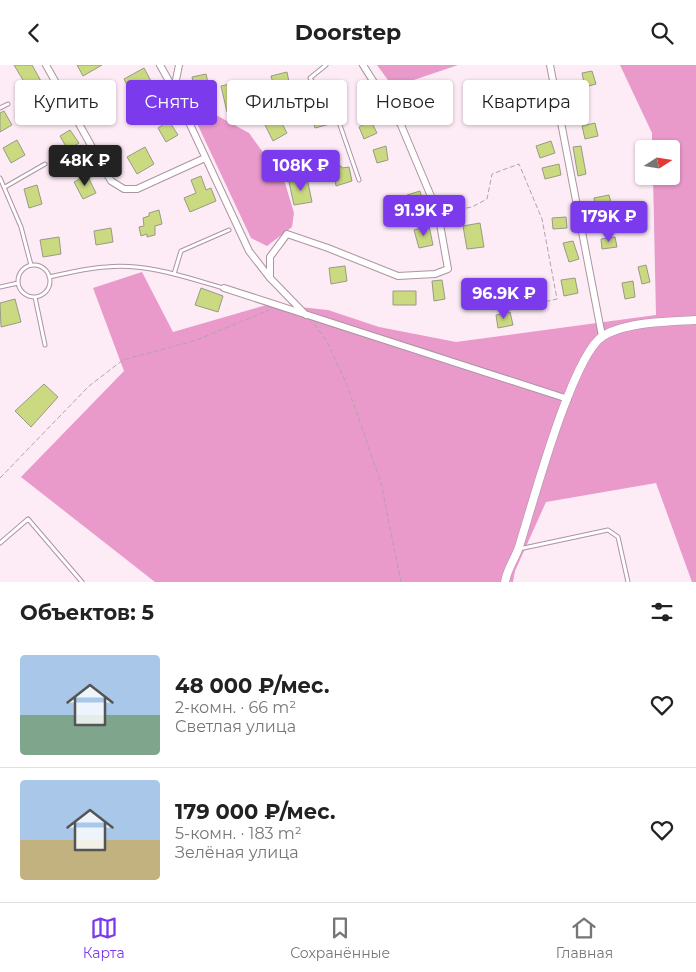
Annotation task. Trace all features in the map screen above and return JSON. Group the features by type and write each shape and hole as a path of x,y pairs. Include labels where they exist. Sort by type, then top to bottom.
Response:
{"street":[{"path":"46,65 111,181 124,189 137,189 205,157"},
{"path":"160,65 168,80"},
{"path":"176,80 178,65"},
{"path":"270,277 270,257 288,234 398,276 435,274 448,269 438,213 401,125 364,65"},
{"path":"550,65 602,336"},
{"path":"190,125 250,251 270,277 307,315"},
{"path":"224,288 276,307 307,315 568,399"},
{"path":"505,582 518,550 559,418 589,351 602,336 620,330 658,321 696,320"}],"lane":[{"path":"326,65 310,78 320,93 326,96 334,105 359,180"},
{"path":"0,108 8,104"},
{"path":"5,187 45,164"},
{"path":"0,178 21,227 31,265"},
{"path":"174,274 181,251 229,230"},
{"path":"31,265 44,269 49,277 47,291 40,297 22,292 18,283 22,270 31,265"},
{"path":"49,277 106,267 134,267 174,274 224,288"},
{"path":"0,287 18,283"},
{"path":"35,297 46,345"},
{"path":"0,543 28,519 82,582"},
{"path":"518,550 608,530 618,537 628,582"}],"path":[{"path":"438,213 472,207 487,199 492,174 519,164 542,219 557,299 544,301"},
{"path":"0,478 89,386 123,360 196,340 276,307"},
{"path":"307,315 326,340 350,394 381,483 401,582"}],"shaded area":[{"path":"377,65 458,65 414,80 388,80"},
{"path":"620,65 696,65 696,582 692,582 656,483 546,502 515,571 513,582 155,582 21,477 124,371 93,288 142,272 173,332 270,304 328,310 379,327 456,342 656,315 653,185 680,185 680,140 652,140 652,133"},
{"path":"217,116 227,121 227,125 234,125 249,133 285,183 294,213 292,227 267,246 251,238 198,125 217,125"}],"building":[{"path":"14,65 32,65 40,80 23,80"},
{"path":"77,65 102,65 83,76"},
{"path":"144,68 150,80 126,80 126,83 124,79"},
{"path":"592,71 596,84 589,86 589,80 584,80 582,73"},
{"path":"287,72 289,80 272,80 271,76"},
{"path":"206,74 207,80 193,80 192,77"},
{"path":"227,85 227,112 221,86"},
{"path":"4,111 12,125 0,132 0,113"},
{"path":"595,123 598,136 585,139 582,126"},
{"path":"163,125 172,125 178,135 166,142 158,128"},
{"path":"265,125 283,125 287,133 273,141"},
{"path":"314,125 326,125 315,128"},
{"path":"373,125 377,133 364,139 359,127"},
{"path":"70,130 79,143 68,150 60,136"},
{"path":"17,140 25,155 11,163 3,148"},
{"path":"551,141 555,153 540,158 536,146"},
{"path":"386,146 388,160 377,163 373,150"},
{"path":"581,146 586,174 578,176 573,147"},
{"path":"145,147 154,164 137,174 127,157"},
{"path":"559,164 561,175 545,179 542,168"},
{"path":"341,166 342,168 349,167 352,181 336,186 333,167"},
{"path":"87,175 96,193 83,199 74,182"},
{"path":"201,176 206,190 211,188 216,201 190,212 184,198 196,193 191,180"},
{"path":"307,178 312,202 294,205 289,182"},
{"path":"37,185 42,204 29,208 24,189"},
{"path":"420,191 424,205 411,209 407,195"},
{"path":"609,195 612,207 596,210 594,198"},
{"path":"159,210 162,224 155,226 155,235 147,237 147,234 141,236 139,227 144,226 143,218 149,216 149,213"},
{"path":"566,217 567,228 553,229 552,218"},
{"path":"480,223 484,247 467,249 463,226"},
{"path":"429,226 433,245 419,248 414,230"},
{"path":"111,228 113,242 96,245 94,231"},
{"path":"59,237 61,254 43,257 40,240"},
{"path":"615,237 617,247 602,249 601,239"},
{"path":"573,241 579,259 569,262 563,243"},
{"path":"646,265 650,282 642,284 638,267"},
{"path":"345,266 347,281 331,284 329,268"},
{"path":"575,278 578,293 564,296 561,280"},
{"path":"442,280 445,299 434,301 432,281"},
{"path":"633,281 635,297 625,299 622,283"},
{"path":"201,288 223,296 218,312 195,305"},
{"path":"393,291 416,291 416,305 393,305"},
{"path":"15,299 21,322 1,327 0,303"},
{"path":"510,312 513,325 498,328 496,315"},
{"path":"44,384 58,397 31,427 15,411"}]}
